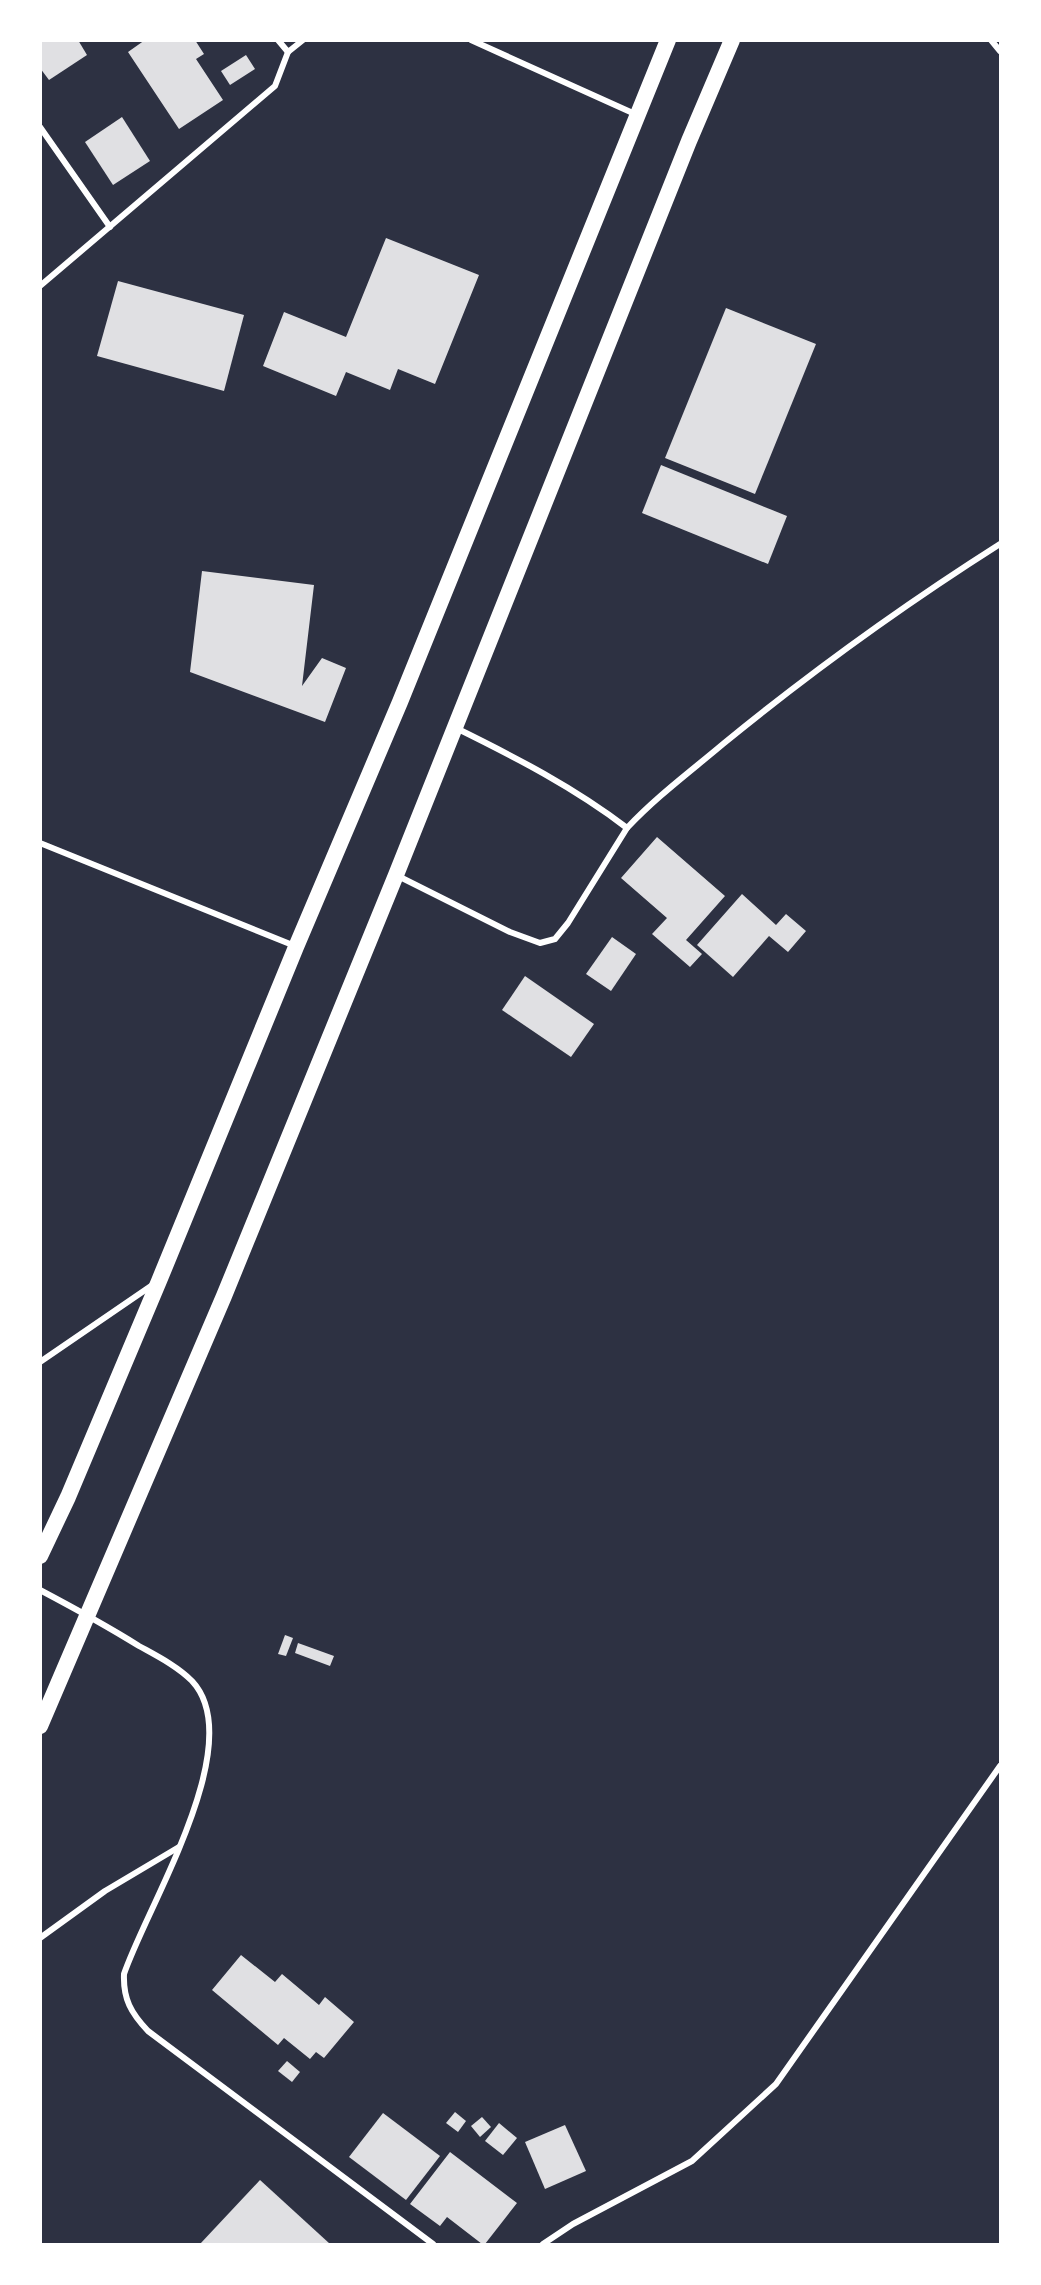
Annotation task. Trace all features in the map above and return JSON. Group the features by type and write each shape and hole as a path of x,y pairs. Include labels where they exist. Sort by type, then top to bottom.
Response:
{"highway":[{"path":"40,1556 68,1497 296,946 400,702 668,40"},
{"path":"40,1726 224,1296 396,875 689,141 732,40"}],"street":[{"path":"278,40 288,52"},
{"path":"40,286 275,86 288,52 303,40"},
{"path":"471,40 638,115"},
{"path":"991,40 1000,51"},
{"path":"40,127 110,227"},
{"path":"396,875 510,932 540,943 555,939 568,923 627,828 641,812 842,650 1000,544"},
{"path":"454,727 504,752 590,801 627,828"},
{"path":"40,843 296,946"},
{"path":"40,1362 159,1281"},
{"path":"40,1590 172,1665 192,1682 207,1707 210,1734 206,1765 191,1817 124,1974 125,1998 130,2010 148,2031 433,2244"},
{"path":"543,2244 573,2224 692,2161 776,2084 1000,1766"},
{"path":"40,1938 105,1891 179,1847"}],"building":[{"path":"40,40 78,40 87,55 49,80 40,68"},
{"path":"145,40 195,40 204,54 196,59 223,100 179,129 128,52"},
{"path":"246,55 255,69 230,85 221,71"},
{"path":"122,117 150,161 113,185 85,142"},
{"path":"386,238 479,275 435,384 398,369 390,390 346,372 336,396 263,366 284,312 346,337"},
{"path":"118,281 244,315 224,391 97,356"},
{"path":"726,308 816,344 755,494 665,458"},
{"path":"661,465 787,516 768,564 642,513"},
{"path":"202,571 314,585 302,686 322,658 346,668 325,722 190,672"},
{"path":"657,837 725,896 686,940 702,954 690,967 652,934 667,918 621,878"},
{"path":"742,894 776,925 786,914 806,931 788,952 769,936 733,977 697,945"},
{"path":"612,937 636,954 611,991 586,974"},
{"path":"525,976 594,1024 571,1057 502,1010"},
{"path":"285,1635 293,1638 286,1656 278,1654"},
{"path":"298,1643 334,1656 330,1666 295,1653"},
{"path":"241,1955 275,1982 282,1974 319,2005 325,1997 354,2022 324,2058 316,2052 310,2059 284,2038 278,2045 212,1990"},
{"path":"287,2061 300,2072 292,2082 278,2071"},
{"path":"455,2112 466,2121 458,2132 446,2123"},
{"path":"383,2113 440,2156 406,2200 349,2157"},
{"path":"482,2117 491,2127 480,2137 471,2126"},
{"path":"499,2123 517,2138 503,2155 485,2141"},
{"path":"565,2125 586,2171 545,2189 525,2142"},
{"path":"450,2152 517,2203 485,2244 447,2217 440,2226 410,2204"},
{"path":"260,2180 330,2244 200,2244"}]}
